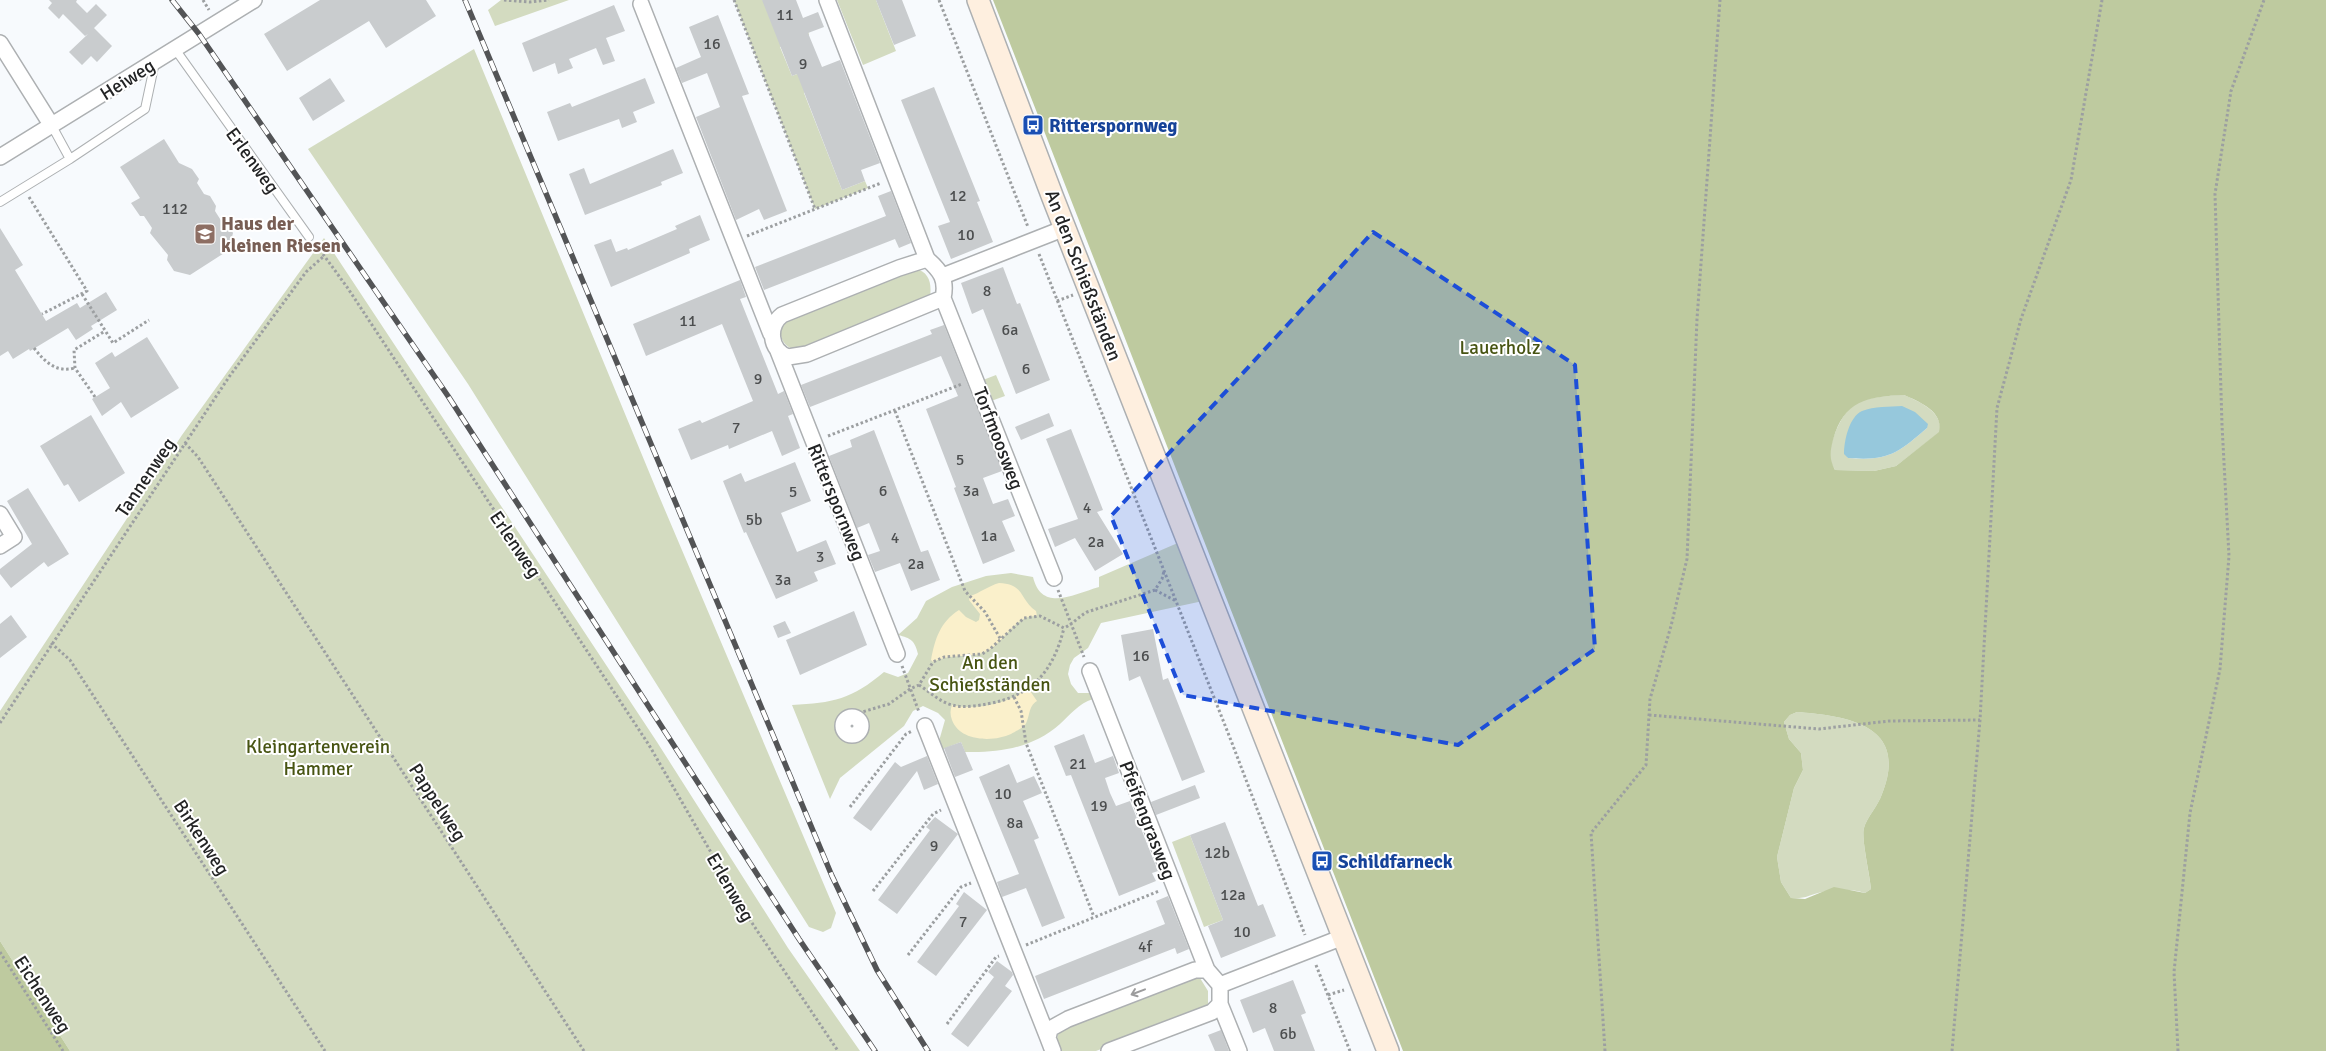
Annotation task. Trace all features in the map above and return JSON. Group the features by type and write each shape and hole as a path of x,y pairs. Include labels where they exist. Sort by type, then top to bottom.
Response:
{"street":[{"name":"Heiweg","path":"0,158 254,0"},
{"path":"778,351 788,357 807,354 943,298 945,289 943,276 927,259 827,0"},
{"name":"An den Schießständen","path":"978,0 1065,228 1388,1051"},
{"name":"Ritterspornweg","path":"641,4 897,654"},
{"path":"0,43 52,126"},
{"path":"943,276 1065,228"},
{"path":"771,334 775,320 790,311 927,259"},
{"name":"Torfmoosweg","path":"943,298 1054,578"},
{"path":"0,514 14,537 0,546"},
{"name":"Pfeifengrasweg","path":"1090,671 1207,970"},
{"path":"925,726 1050,1044"},
{"path":"1220,985 1344,937"},
{"path":"1050,1044 1050,1028 1058,1023 1195,970 1207,970 1220,985 1220,1004 1239,1051"},
{"path":"1109,1051 1212,1012 1220,1004"}],"lane":[{"name":"Erlenweg","path":"175,49 309,237"},
{"path":"0,202 70,159 145,109 155,61"},
{"path":"52,126 70,159"}],"path":[{"path":"504,0 530,2 549,0"},
{"path":"734,0 815,209"},
{"path":"939,0 1164,570 1350,1051"},
{"path":"1605,1051 1591,833 1646,765 1650,698 1671,626 1687,559 1697,319 1720,0"},
{"path":"1952,1051 1980,720 1997,408 2021,319 2071,180 2102,0"},
{"path":"2178,1051 2174,972 2190,813 2220,669 2229,556 2222,425 2215,194 2231,91 2264,0"},
{"path":"735,241 895,178"},
{"path":"24,188 87,291 42,314"},
{"name":"Erlenweg","path":"309,237 325,256 649,745 750,920 838,1051"},
{"name":"Tannenweg","path":"0,723 185,442 306,272 325,256"},
{"path":"82,294 113,343 149,320"},
{"path":"95,397 75,368 74,350 105,331"},
{"path":"34,348 46,364 58,368 75,368"},
{"path":"813,441 975,379"},
{"path":"895,411 965,591 986,612 1001,640"},
{"name":"Pappelweg","path":"185,442 198,457 584,1051"},
{"path":"856,718 862,712 889,704 919,685 934,662 944,657 982,654 1001,640 1018,622 1032,616 1048,619 1064,628 1072,625 1079,616 1087,612 1154,590 1162,579 1164,570"},
{"path":"1054,578 1090,671"},
{"path":"1154,590 1176,602"},
{"path":"919,685 940,700 959,707 985,705 1014,697 1047,671 1058,652 1064,628"},
{"name":"Birkenweg","path":"51,643 70,660 325,1051"},
{"path":"850,807 906,734 925,726 897,654"},
{"path":"1014,697 1020,711 1026,743 1094,917"},
{"path":"1649,715 1819,729 1888,721 1980,720"},
{"path":"873,891 933,814 956,804"},
{"path":"908,955 962,887 984,877"},
{"path":"946,1024 996,957 1174,885"},
{"name":"Eichenweg","path":"0,952 63,1051"}],"highlighted area":[{"path":"1373,232 1575,365 1595,649 1458,745 1183,695 1111,516"}],"green space":[{"path":"501,0 569,0 495,26 488,10"},
{"path":"734,0 762,0 807,24 809,35 780,47 792,76 820,65 804,93 842,190 865,181 868,188 815,209"},
{"path":"837,0 876,0 896,51 863,65"},
{"name":"Lauerholz","path":"993,0 2326,0 2326,1051 1403,1051","holes":["1904,395 1934,413 1940,425 1939,432 1896,466 1874,471 1835,470 1832,462 1831,448 1844,416 1859,403 1879,397","1797,712 1836,717 1870,729 1881,739 1888,753 1888,771 1882,794 1863,833 1871,889 1865,893 1834,887 1805,899 1791,898 1781,882 1777,857 1794,788 1803,770 1801,753 1789,739 1784,722 1790,715"]},
{"path":"474,49 659,496 836,913 831,928 823,932 809,927 468,384 308,149"},
{"name":"Kleingartenverein Hammer","path":"324,238 657,742 788,948 860,1051 70,1051 0,941 0,711 182,435"},
{"path":"915,269 924,272 929,279 930,296 801,350 790,348 783,341 780,331 782,320"},
{"path":"996,375 1005,396 991,401 983,380"},
{"path":"1904,395 1917,401 1934,413 1940,425 1940,432 1896,466 1874,471 1835,470 1830,460 1831,445 1841,421 1850,408 1866,399","holes":["1855,419 1927,428 1899,450 1883,457 1848,458 1846,453 1848,434"]},
{"path":"1180,542 1203,601 1101,623 1088,648 1074,658 1068,674 1071,684 1078,693 1091,693 1093,699 1079,706 1060,724 1039,739 1003,750 965,752 961,742 943,749 939,741 945,720 938,713 923,706 913,711 904,726 840,778 830,799 792,705 819,703 841,698 862,688 884,672 898,677 908,673 918,654 912,641 898,635 917,618 926,601 952,587 986,576 1011,573 1033,577 1037,588 1044,595 1051,598 1060,598 1099,587 1099,577","holes":["848,718 855,718 860,723 857,733 853,735 846,732 843,725"]},
{"path":"1797,712 1836,717 1870,729 1881,739 1888,753 1888,771 1882,794 1863,833 1871,889 1865,893 1838,890 1791,898 1781,882 1777,857 1794,788 1803,770 1801,753 1789,739 1784,722 1790,715"},
{"path":"1190,835 1223,920 1204,927 1172,842"},
{"path":"0,941 70,1051 0,1051"},
{"path":"1193,977 1200,978 1208,991 1208,1005 1203,1009 1096,1051 1061,1051 1057,1038 1060,1029"}],"sand":[{"path":"999,583 1018,589 1036,611 1037,616 1023,619 1017,623 996,645 984,652 948,657 933,662 931,660 934,645 939,632 947,620 959,610 966,617 976,622 979,620 980,614 969,600 970,596"},
{"path":"1028,688 1037,701 1032,706 1027,722 1020,729 1004,737 987,739 970,736 962,733 952,720 952,705 971,707 1002,702"}],"water":[{"path":"1902,406 1915,412 1928,424 1927,428 1899,450 1883,457 1848,458 1844,454 1848,430 1857,414 1872,408"}],"building":[{"path":"49,0 77,0 76,2 87,13 96,4 107,15 94,28 112,46 97,62 91,56 82,65 69,52 88,34 85,36 63,14 59,19 48,8 52,3"},
{"path":"320,0 426,0 436,16 386,48 369,21 287,71 264,34"},
{"path":"762,0 796,0 803,18 818,12 824,27 808,33 822,67 840,60 880,163 861,170 865,181 842,190 797,74 792,76"},
{"path":"876,0 902,0 916,36 894,45"},
{"path":"614,5 625,31 606,38 615,61 603,65 596,48 569,59 573,68 558,74 555,63 533,72 522,43"},
{"path":"718,15 749,94 742,96 787,211 764,220 759,209 736,220 696,117 720,107 707,73 682,83 676,68 701,57 689,27"},
{"path":"330,78 345,101 313,121 299,98"},
{"path":"645,78 655,103 633,112 637,122 622,128 619,119 558,141 547,112 570,103 572,107"},
{"path":"934,87 980,201 977,202 993,242 951,259 938,226 950,222 901,100"},
{"path":"164,139 179,163 192,169 199,179 197,183 204,194 210,196 216,206 215,211 222,222 227,223 233,233 230,245 232,248 190,275 174,271 167,260 168,255 150,233 152,228 144,216 140,216 131,203 140,198 120,167"},
{"path":"673,149 683,173 661,182 662,185 585,215 569,174 584,168 590,184"},
{"path":"891,191 911,243 899,248 895,239 764,290 755,267 886,216 878,196"},
{"path":"700,215 710,240 689,249 690,253 611,287 594,245 611,239 616,252 627,248 628,250 677,229 675,226"},
{"path":"0,228 23,265 15,270 46,321 77,303 80,308 106,292 117,310 91,326 93,329 76,340 68,328 13,359 8,351 0,356"},
{"path":"1003,267 1017,304 1020,303 1050,380 1016,394 983,309 972,314 961,283"},
{"path":"740,280 746,297 740,299 778,394 784,391 793,414 788,416 800,448 782,456 772,431 729,449 728,445 691,460 678,429 700,420 702,423 753,401 722,324 646,356 633,324"},
{"path":"944,325 1002,471 983,478 993,504 1008,499 1015,516 1002,521 1015,551 983,564 926,409 958,396 941,356 810,407 801,385 932,334 930,330"},
{"path":"147,337 179,388 131,418 121,402 102,416 92,399 110,388 95,363 112,352 115,357"},
{"path":"1049,413 1054,426 1021,440 1015,427"},
{"path":"91,415 125,473 79,502 68,484 64,486 40,446"},
{"path":"1071,429 1103,510 1097,512 1123,554 1095,571 1075,538 1055,547 1048,529 1078,519 1046,439"},
{"path":"874,430 921,552 928,550 940,580 911,591 900,563 875,572 868,555 880,551 869,523 857,528 829,456 852,447 850,440"},
{"path":"795,462 811,501 781,513 797,552 826,540 836,564 814,572 818,581 776,599 746,532 744,533 723,481 741,473 745,482"},
{"path":"28,488 69,554 48,567 44,562 11,588 0,574 0,569 32,544 7,501"},
{"path":"854,611 867,645 800,675 786,640"},
{"path":"11,615 27,637 0,658 0,624"},
{"path":"785,621 791,633 778,638 773,626"},
{"path":"1153,629 1163,680 1168,678 1205,772 1182,781 1140,676 1129,681 1121,635"},
{"path":"1084,734 1095,763 1113,756 1119,773 1105,778 1110,793 1116,806 1130,801 1158,871 1152,873 1156,881 1119,896 1071,775 1066,776 1054,746"},
{"path":"961,742 973,770 955,777 944,748"},
{"path":"927,756 938,784 924,790 917,771 871,831 853,818 895,762 901,767"},
{"path":"1009,764 1017,783 1034,776 1042,793 1023,801 1039,838 1034,840 1065,918 1042,927 1026,888 1002,897 997,882 1019,874 979,777"},
{"path":"1195,785 1200,798 1156,815 1151,802"},
{"path":"935,817 958,834 897,914 878,900 930,830 926,827"},
{"path":"1225,822 1258,906 1263,904 1276,936 1221,958 1208,926 1223,920 1190,835"},
{"path":"964,892 987,910 936,976 917,962 959,906 956,904"},
{"path":"1168,896 1189,949 1177,954 1175,948 1044,999 1035,976 1165,924 1156,901"},
{"path":"997,961 1012,972 1013,975 1005,986 1012,991 968,1047 951,1034 994,977 988,972"},
{"path":"1293,980 1306,1013 1301,1015 1315,1051 1274,1051 1265,1028 1253,1033 1240,1000"},
{"path":"1221,1030 1229,1051 1215,1051 1208,1035"}],"railway":[{"path":"172,0 199,34 448,396 799,939 875,1051"},
{"path":"465,0 832,876 877,970 928,1051"}],"place":[{"name":"Ritterspornweg","path":"1033,125"},
{"name":"Haus der kleinen Riesen","path":"205,234"},
{"name":"Schildfarneck","path":"1322,861"}]}
